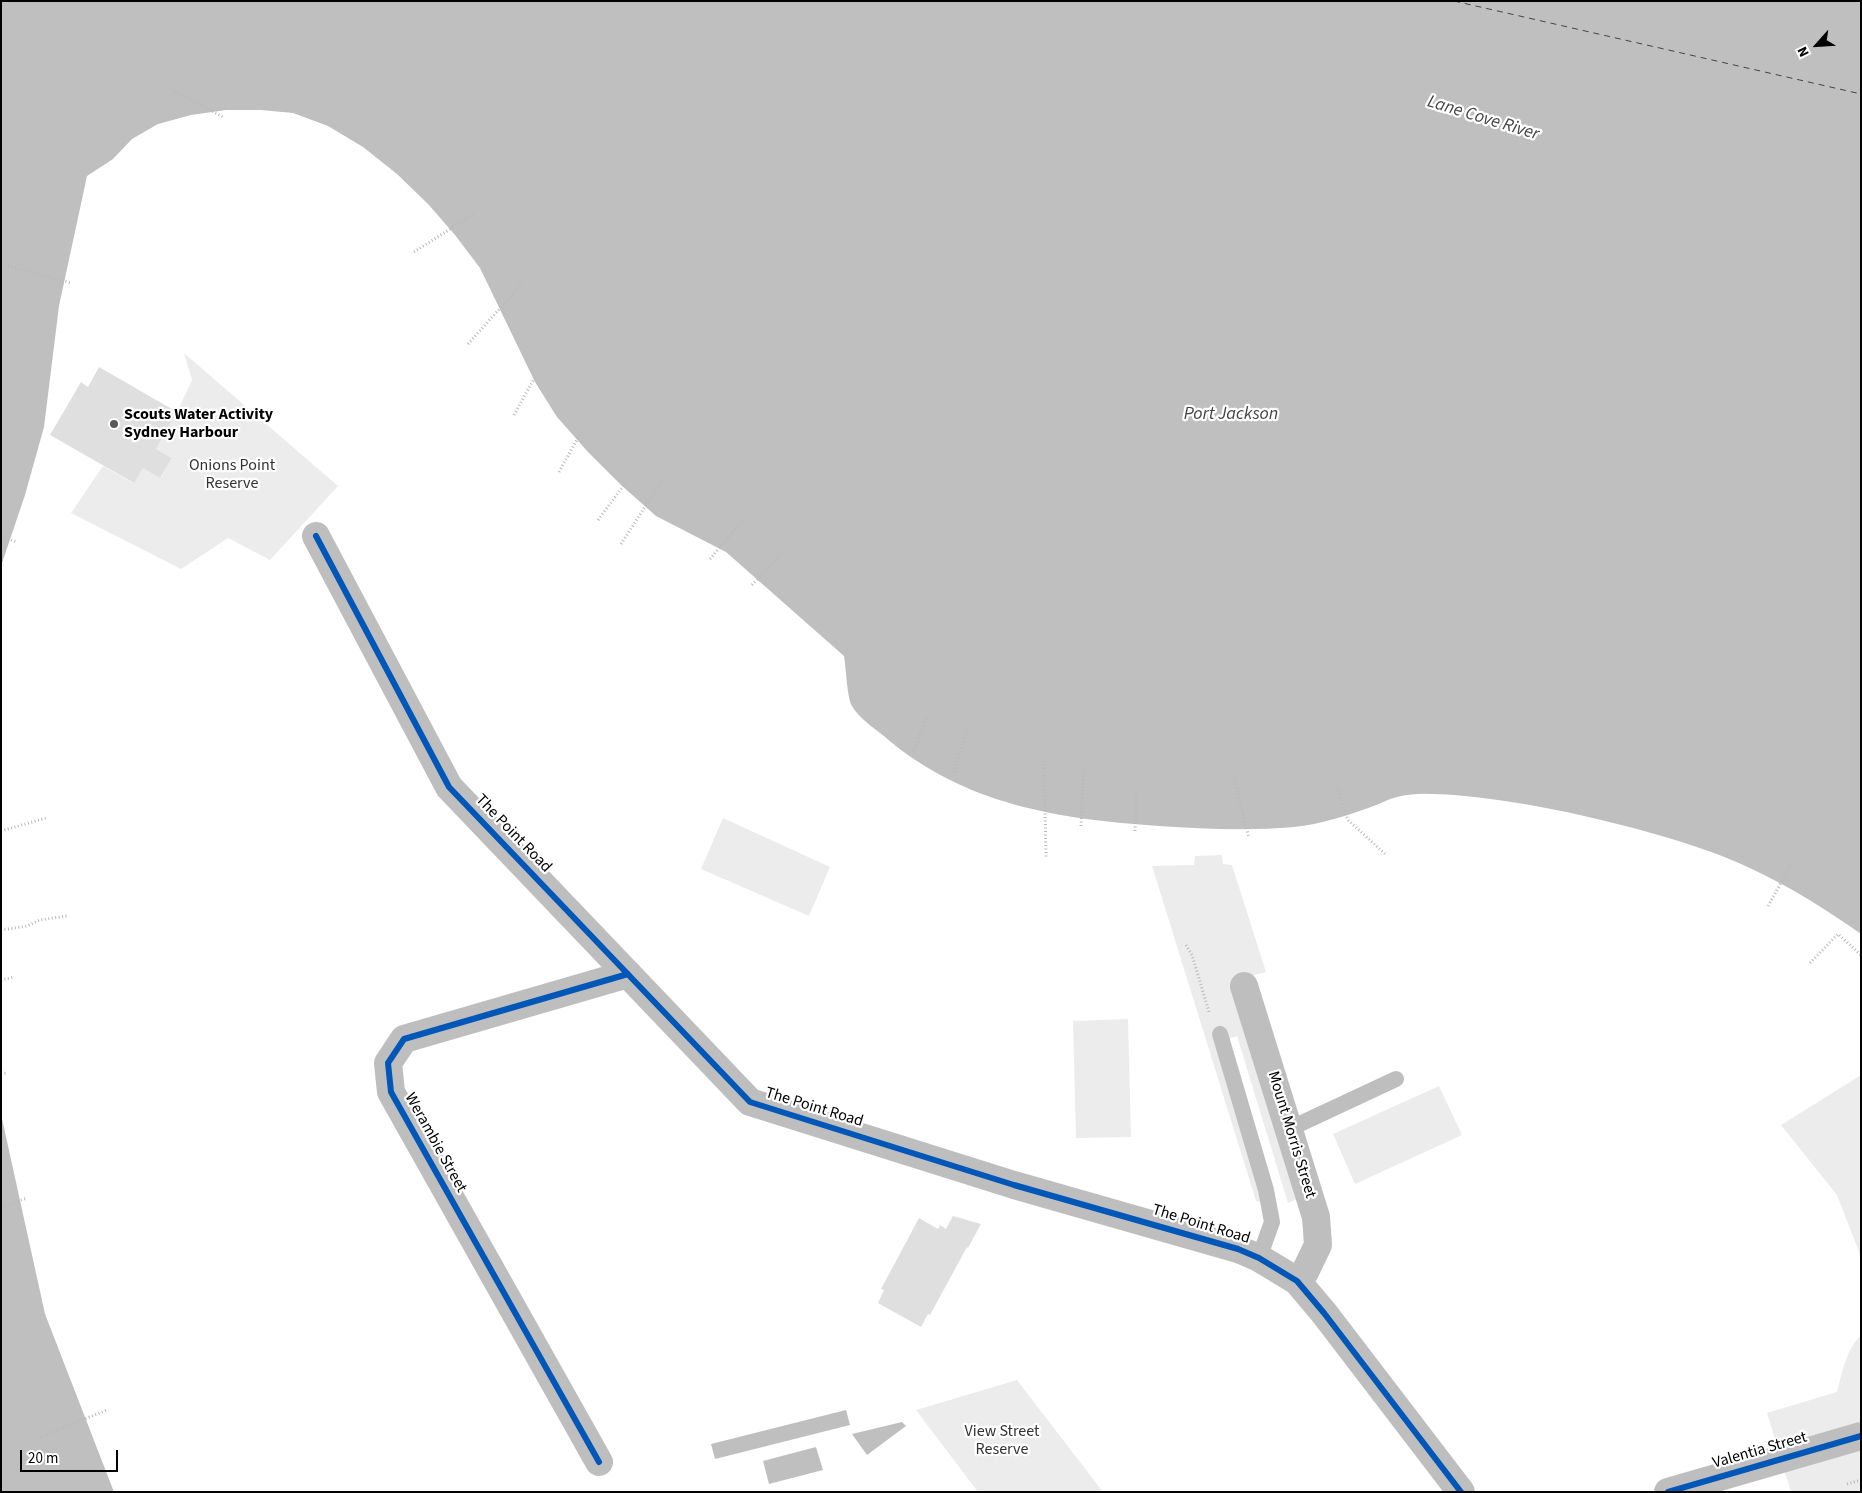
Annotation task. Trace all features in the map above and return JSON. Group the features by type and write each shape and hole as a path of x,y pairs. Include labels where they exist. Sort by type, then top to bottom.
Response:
{"street":[{"name":"The Point Road","path":"316,536 449,787 750,1102 1014,1184 1238,1249 1259,1258 1297,1281 1324,1313 1462,1492"},
{"name":"Werambie Street","path":"599,1462 391,1092 388,1063 404,1039 628,974"},
{"name":"Mount Morris Street","path":"1244,986 1316,1217 1318,1245 1305,1272 1297,1281"},
{"name":"Valentia Street","path":"1668,1492 1861,1436"}],"lane":[{"path":"1220,1034 1266,1190 1272,1222 1259,1258"},
{"path":"1289,1129 1396,1079"}],"path":[{"path":"172,90 223,117"},
{"path":"414,252 474,214"},
{"path":"8,266 72,282"},
{"path":"468,344 522,284"},
{"path":"514,415 536,376"},
{"path":"559,472 583,429"},
{"path":"621,544 663,479"},
{"path":"598,520 627,481"},
{"path":"710,559 746,516"},
{"path":"1,538 17,542"},
{"path":"752,584 781,554"},
{"path":"912,752 926,717"},
{"path":"954,772 966,730"},
{"path":"1044,761 1046,859"},
{"path":"1081,826 1084,767"},
{"path":"1234,777 1249,838"},
{"path":"1337,787 1348,820 1385,854"},
{"path":"1134,831 1136,792"},
{"path":"1,831 46,818"},
{"path":"1768,906 1792,865"},
{"path":"1,930 27,926 40,920 67,916"},
{"path":"1810,963 1838,934 1861,956"},
{"path":"1186,945 1192,955 1214,1026 1220,1034"},
{"path":"1,980 14,977"},
{"path":"1,1207 28,1198"},
{"path":"40,1437 107,1410"},
{"path":"1847,1484 1861,1480"}],"green space":[{"name":"Onions Point Reserve","path":"184,353 338,486 270,560 228,538 181,569 71,513 103,466 133,483 143,468 161,477 172,458 156,449 177,412 192,380"},
{"path":"723,818 830,867 809,916 701,869"},
{"path":"1222,855 1223,864 1232,865 1266,972 1242,981 1300,1198 1288,1203 1237,1036 1216,1043 1263,1202 1256,1201 1152,866 1194,865 1195,856"},
{"path":"1128,1019 1131,1137 1076,1138 1073,1021"},
{"path":"1861,1075 1861,1257 1837,1195 1781,1125"},
{"path":"1439,1086 1462,1135 1355,1184 1333,1134"},
{"path":"1861,1335 1861,1492 1791,1492 1767,1413 1837,1392 1848,1355"},
{"name":"View Street Reserve","path":"1017,1380 1103,1492 978,1492 916,1410"}],"water":[{"name":"Port Jackson","path":"1,1 1861,1 1861,934 1796,892 1754,870 1711,852 1637,829 1523,804 1454,795 1404,795 1324,822 1304,826 1260,829 1193,828 1122,823 1049,813 980,793 947,779 915,760 863,719 855,710 850,702 844,656 726,552 656,516 588,452 557,417 535,382 480,268 428,204 397,174 363,147 328,126 293,113 261,110 226,110 191,115 158,124 132,139 113,159 87,176 59,306 44,427 25,495 1,566"},
{"path":"1,1114 45,1314 114,1492 1,1492"},
{"path":"846,1410 850,1425 715,1459 711,1444"},
{"path":"902,1422 906,1426 867,1455 852,1434"},
{"path":"816,1447 823,1470 769,1484 763,1461"}],"building":[{"name":"Scouts Water Activity Sydney Harbour","path":"99,367 177,412 156,449 172,458 160,478 143,468 134,483 50,435 81,382 88,387"},
{"path":"953,1216 981,1224 930,1315 928,1314 921,1327 878,1303 884,1290 881,1289 919,1218 938,1229 940,1225 946,1229"}],"ferry route":[{"path":"1454,1 1861,94"}],"cycle path":[{"path":"316,536 449,787 750,1102 1014,1185 1238,1249 1259,1258 1297,1281 1324,1313 1461,1492"},
{"path":"599,1462 391,1092 388,1063 404,1039 628,974"},
{"path":"1668,1492 1861,1436"}],"place":[{"name":"Scouts Water Activity Sydney Harbour","path":"114,424"}],"water label":[{"name":"Lane Cove River","path":"1483,119"}]}
